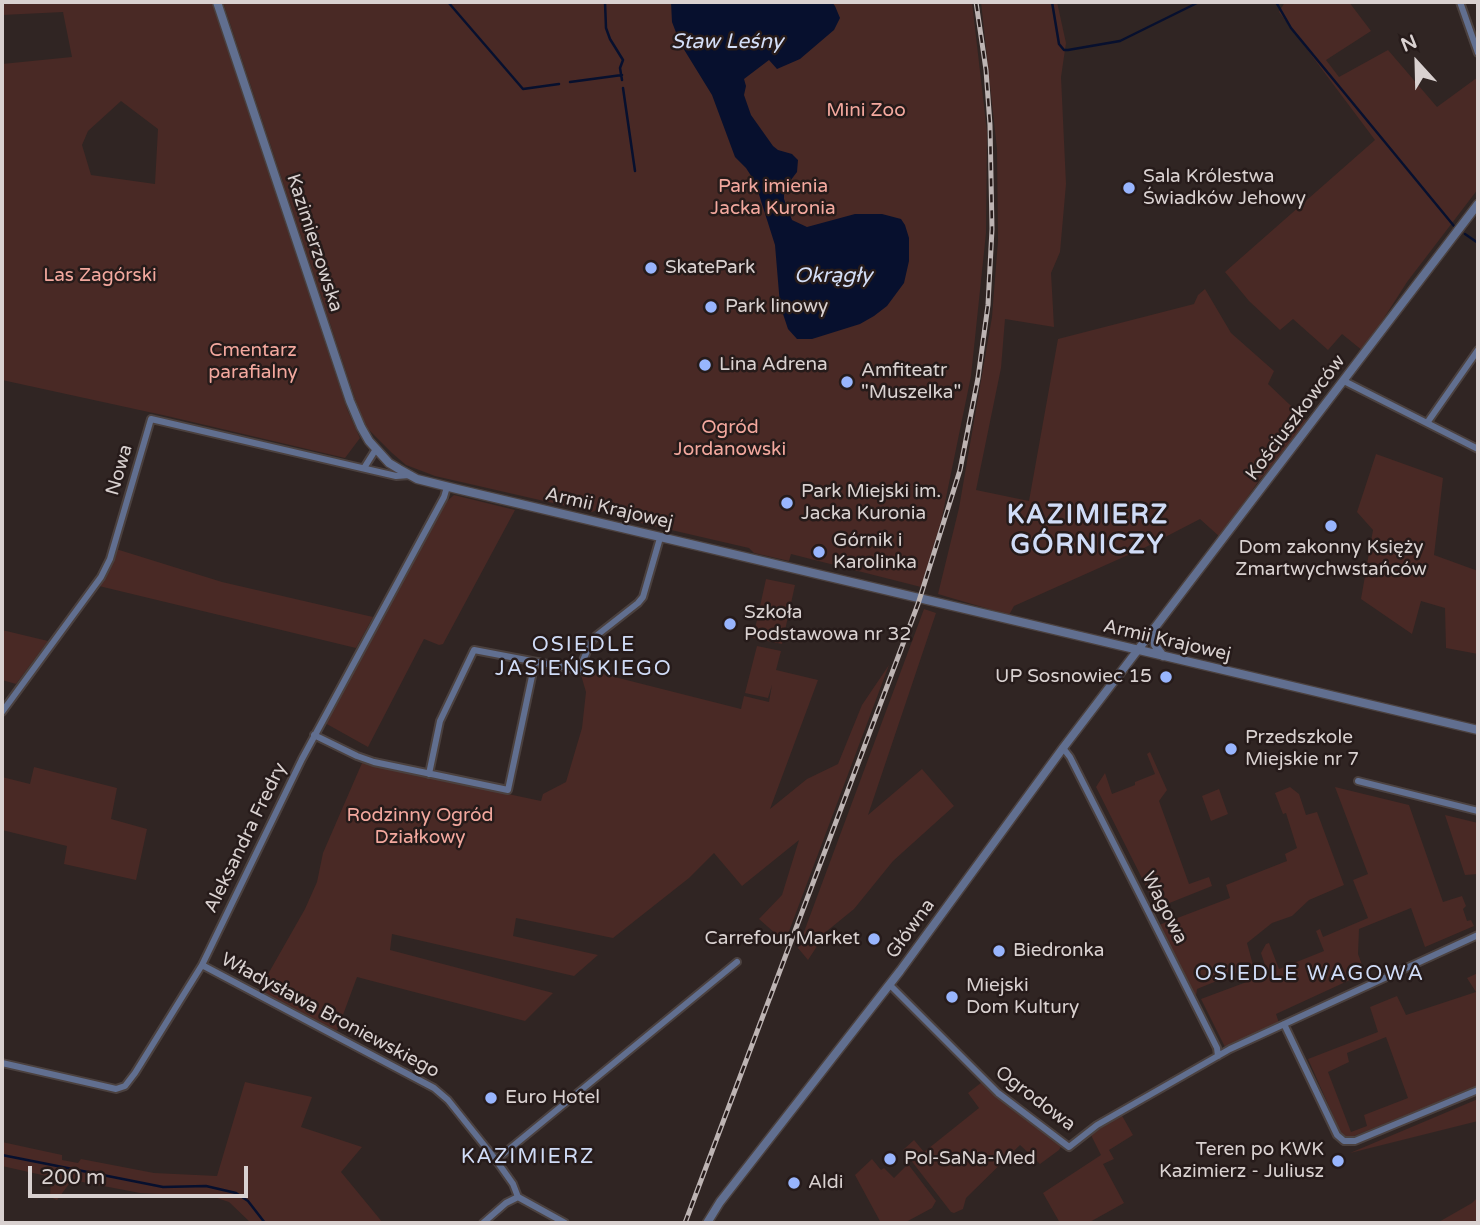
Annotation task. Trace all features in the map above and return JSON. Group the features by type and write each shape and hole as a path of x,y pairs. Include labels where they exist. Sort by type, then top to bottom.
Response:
{"street":[{"name":"Kazimierzowska","path":"217,2 350,401 361,427 376,450 389,463 410,475"},
{"path":"1460,2 1478,53"},
{"name":"Kościuszkowców","path":"1138,650 1478,204"},
{"path":"1427,423 1478,350"},
{"path":"1343,381 1478,449"},
{"name":"Nowa","path":"2,712 101,577 110,559 151,419 396,477 410,475"},
{"path":"364,468 376,450"},
{"name":"Armii Krajowej","path":"410,475 447,487 660,538 1478,730"},
{"name":"Aleksandra Fredry","path":"2,1063 111,1088 125,1086 202,965 314,734 447,487"},
{"path":"429,774 440,721 474,650 574,671 581,668 596,636 643,597 660,538"},
{"path":"1155,628 1155,645 1163,656"},
{"name":"Główna","path":"707,1223 720,1202 890,985 1138,650"},
{"path":"314,734 357,756 508,790 535,662"},
{"name":"Wagowa","path":"1063,748 1070,757 1217,1048 1218,1056"},
{"path":"1358,781 1478,811"},
{"path":"1218,1056 1478,935"},
{"path":"496,1160 737,962"},
{"name":"Władysława Broniewskiego","path":"202,965 434,1088 448,1100 496,1160 513,1184 518,1197"},
{"name":"Ogrodowa","path":"890,985 978,1075 1069,1147 1097,1125 1218,1056"},
{"path":"1284,1024 1337,1135 1344,1141 1363,1138 1478,1090"},
{"path":"483,1223 506,1203 518,1197 565,1223"}],"green space":[{"name":"Las Zagórski","path":"2,2 212,2 347,409 360,438 345,458 2,380 2,64 72,57 63,12 2,15","holes":["121,101 158,129 155,184 91,175 82,145 88,131"]},
{"path":"223,2 972,2 987,132 986,233 971,376 941,522 921,587 791,554 789,561 754,553 749,548 641,523 638,519 597,510 592,512 435,476 406,465 364,425"},
{"path":"981,2 1057,2 1066,43 1061,77 1066,184 1060,252 1051,273 1054,327 1005,319 1001,368 976,490 1029,501 1058,339 1194,304 1205,289 1231,333 1274,371 1268,384 1309,423 1258,482 1220,537 1200,519 1146,547 1014,606 1009,615 938,594 959,508 992,317 998,241 997,149"},
{"path":"1285,2 1349,2 1371,31 1326,60 1339,77 1388,50 1437,107 1478,77 1478,189 1407,282 1363,351 1342,334 1328,350 1293,319 1280,330 1249,301 1225,272 1375,140 1279,12"},
{"path":"1376,454 1443,478 1434,555 1478,571 1478,654 1446,648 1445,608 1421,601 1412,634 1361,599 1373,530 1357,512"},
{"path":"454,495 515,510 443,644 424,639 368,747 325,723 446,502"},
{"path":"116,549 222,582 373,617 356,648 99,586"},
{"path":"766,579 795,585 782,644 753,638"},
{"path":"924,609 936,613 868,815 922,769 954,806 893,861 854,909 827,931 808,960 798,948"},
{"path":"2,630 48,641 16,684 2,680"},
{"name":"Rodzinny Ogród Działkowy","path":"757,646 781,651 776,670 818,680 770,809 807,779 838,764 862,705 889,665 785,942 759,919 782,895 799,840 742,886 714,853 689,878 613,938 516,918 513,936 598,955 574,976 392,934 390,950 553,993 525,1021 357,977 337,1031 259,990 305,909 317,882 323,853 362,763 541,801 543,794 566,782 582,728 586,692 581,675 587,670 741,709 744,696 769,702 772,685 768,698 745,693"},
{"path":"1150,752 1167,790 1159,801 1189,884 1209,877 1212,886 1157,908 1096,787 1105,773 1112,794 1155,774 1147,754"},
{"path":"34,767 117,788 111,819 147,829 136,880 64,864 67,846 2,830 2,777 30,784"},
{"path":"1290,787 1299,794 1306,815 1317,812 1344,885 1309,900 1292,916 1272,923 1247,943 1253,965 1251,967 1197,989 1196,996 1159,925 1230,898 1226,885 1287,861 1285,854 1297,848 1286,813 1283,814 1275,793"},
{"path":"1335,787 1409,805 1443,902 1462,896 1467,921 1471,920 1474,926 1425,947 1411,908 1359,929 1358,954 1365,973 1276,1014 1279,1023 1225,1047 1201,999 1268,974 1261,953 1266,944 1269,943 1279,969 1324,951 1316,931 1320,929 1323,937 1368,918 1353,880 1368,874"},
{"path":"1219,789 1228,814 1211,821 1202,796"},
{"path":"1445,815 1478,823 1478,874 1465,875"},
{"path":"1478,973 1478,1086 1344,1140 1308,1059 1378,1032 1370,1007 1397,996 1406,1015 1476,992 1467,978","holes":["1386,1037 1408,1098 1364,1115 1367,1126 1351,1132 1328,1072 1349,1062 1347,1053"]},
{"path":"245,1082 312,1097 301,1127 362,1147 341,1172 383,1223 251,1223 229,1202 214,1197 140,1193 72,1180 57,1200 50,1197 51,1177 2,1166 2,1142 62,1155 62,1160 78,1163 81,1159 154,1173 217,1176"},
{"path":"982,1082 1062,1145 1040,1164 1020,1145 966,1198 963,1209 954,1213 903,1150 914,1140 924,1152 979,1108 968,1093"},
{"path":"1478,1099 1478,1121 1350,1153"},
{"path":"1121,1114 1133,1135 1109,1150 1114,1159 1103,1164 1124,1203 1088,1223 1060,1223 1043,1193 1101,1155 1091,1135"},
{"path":"872,1159 881,1170 884,1168 894,1178 908,1164 936,1201 932,1208 904,1223 881,1223 855,1175"},
{"path":"1478,1197 1478,1223 1437,1223 1472,1203"}],"water":[{"path":"671,2 832,2 835,6 840,18 834,30 800,59 777,69 769,60 744,79 744,95 751,115 773,146 792,154 798,160 797,172 784,189 784,199 792,220 807,227 855,214 882,214 901,219 905,225 909,238 909,261 904,283 887,306 874,316 860,324 812,339 797,339 788,329 780,305 775,245 755,182 735,157 712,95 680,43 672,22"}],"waterway":[{"path":"448,2 523,89 559,84"},
{"path":"605,2 606,28 623,60 620,68 622,80"},
{"path":"1052,2 1059,44 1064,50 1120,41 1199,2"},
{"path":"1276,2 1291,28 1454,226"},
{"path":"570,82 622,75"},
{"path":"623,88 635,171"},
{"path":"1465,234 1478,243"},
{"path":"2,1155 163,1187 206,1186 236,1193 248,1201 265,1223"}],"railway":[{"path":"685,1223 918,604 960,470 978,378 988,305 992,229 990,125 986,70 976,2"}],"place":[{"name":"Sala Królestwa Świadków Jehowy","path":"1129,188"},
{"name":"SkatePark","path":"651,268"},
{"name":"Park linowy","path":"711,307"},
{"name":"Lina Adrena","path":"705,365"},
{"name":"Amfiteatr \"Muszelka\"","path":"847,382"},
{"name":"Park Miejski im. Jacka Kuronia","path":"787,503"},
{"name":"Dom zakonny Księży Zmartwychwstańców","path":"1331,526"},
{"name":"Górnik i Karolinka","path":"819,552"},
{"name":"Szkoła Podstawowa nr 32","path":"730,624"},
{"name":"UP Sosnowiec 15","path":"1166,677"},
{"name":"Przedszkole Miejskie nr 7","path":"1231,749"},
{"name":"Carrefour Market","path":"874,939"},
{"name":"Biedronka","path":"999,951"},
{"name":"Miejski Dom Kultury","path":"952,997"},
{"name":"Euro Hotel","path":"491,1098"},
{"name":"Pol-SaNa-Med","path":"890,1159"},
{"name":"Teren po KWK Kazimierz - Juliusz","path":"1338,1161"},
{"name":"Aldi","path":"794,1183"}],"district":[{"name":"KAZIMIERZ GÓRNICZY","path":"1088,531"},
{"name":"OSIEDLE JASIEŃSKIEGO","path":"584,657"},
{"name":"OSIEDLE WAGOWA","path":"1310,974"},
{"name":"KAZIMIERZ","path":"528,1157"}],"water label":[{"name":"Staw Leśny","path":"727,42"},
{"name":"Okrągły","path":"833,276"}],"park label":[{"name":"Mini Zoo","path":"866,111"},
{"name":"Park imienia Jacka Kuronia","path":"773,198"},
{"name":"Cmentarz parafialny","path":"253,362"},
{"name":"Ogród Jordanowski","path":"730,439"}]}
